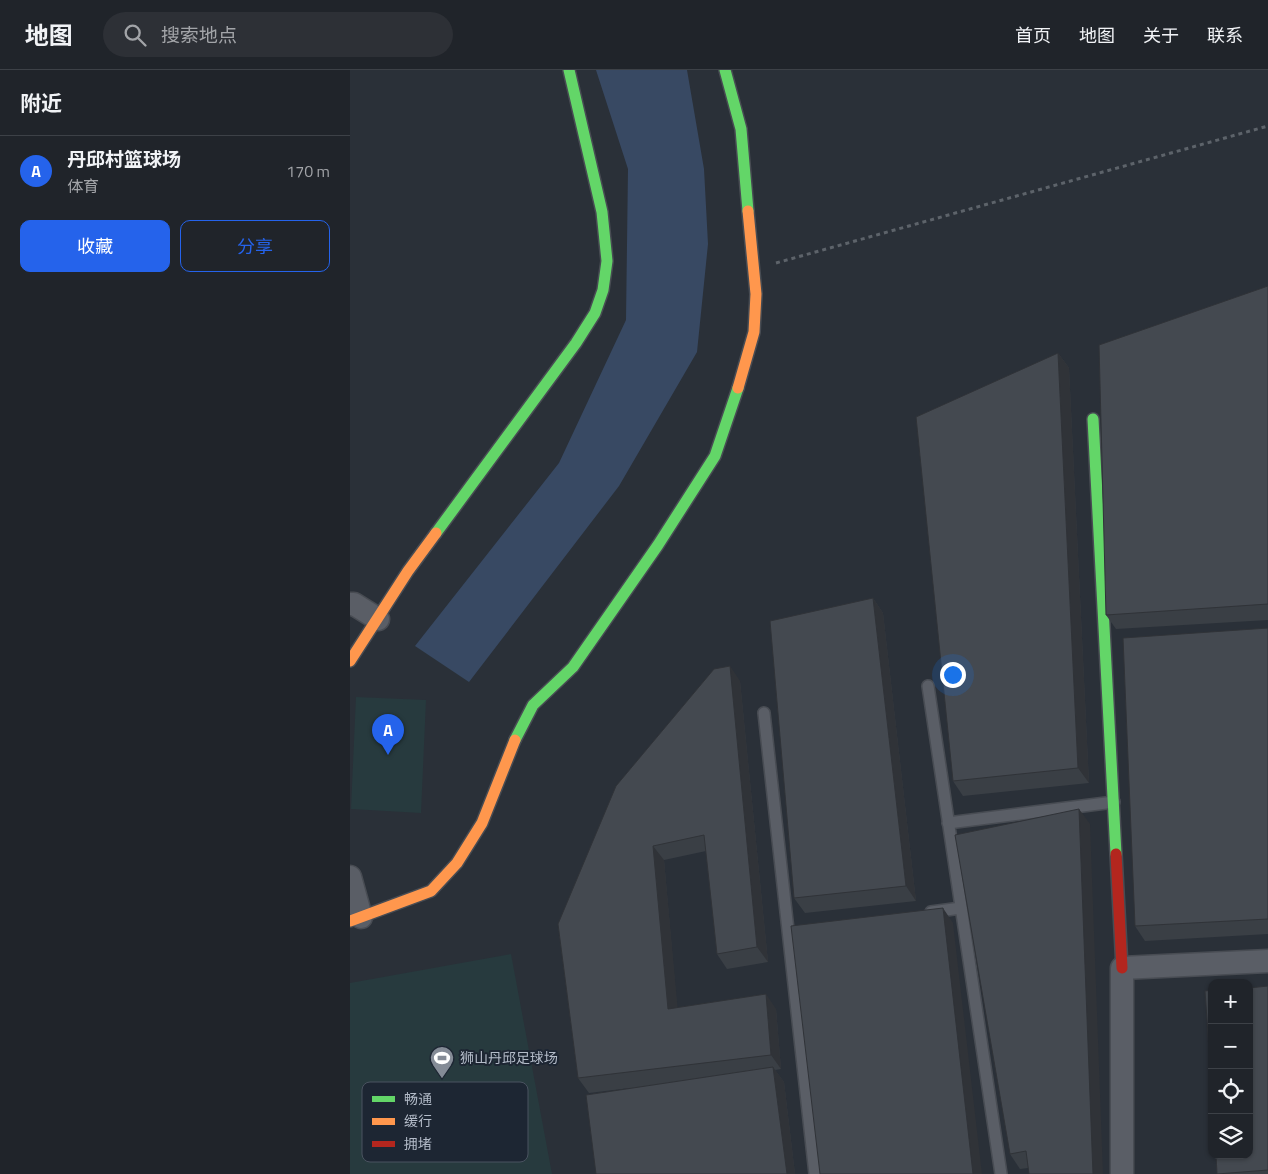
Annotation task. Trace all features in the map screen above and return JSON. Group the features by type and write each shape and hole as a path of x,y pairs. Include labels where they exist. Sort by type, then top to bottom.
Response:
{"street":[{"path":"350,661 408,571 576,344 595,313 607,261 602,212 569,70"},
{"path":"350,877 355,919 431,891 457,863 482,823 520,728 533,705 573,667 658,545 714,456 734,402 754,332 756,294 741,129 725,70"},
{"path":"1094,419 1110,645 1114,802 1122,968 1122,1174"},
{"path":"350,604 354,604 378,619"},
{"path":"1122,968 1268,961"}],"lane":[{"path":"928,686 1001,1174"},
{"path":"764,713 793,931 815,1174"},
{"path":"948,823 1114,802"},
{"path":"923,914 961,908"}],"path":[{"path":"754,269 1268,126"}],"green space":[{"path":"356,697 426,700 421,813 351,809"},
{"name":"狮山丹邱足球场","path":"511,954 552,1174 350,1174 350,983"}],"water":[{"path":"596,70 687,70 704,169 708,244 697,352 619,486 469,682 415,646 559,463 626,320 628,169"}],"building":[{"path":"1268,286 1268,604 1106,615 1099,345"},
{"path":"1058,353 1078,768 953,781 916,417"},
{"path":"873,598 906,886 794,898 770,621"},
{"path":"1268,628 1268,919 1135,926 1123,638"},
{"path":"730,666 757,947 717,954 704,835 653,846 668,1009 766,994 771,1055 578,1078 558,924 616,786 714,669"},
{"path":"1079,809 1093,1174 1029,1174 1026,1151 1010,1154 955,835"},
{"path":"943,908 973,1174 820,1174 791,926"},
{"path":"1268,986 1268,1170 1217,1174 1216,1159 1253,1159 1253,988"},
{"path":"1205,991 1208,991 1208,1034"},
{"path":"773,1067 787,1174 596,1174 586,1095"}],"traffic: fast":[{"path":"436,533 576,343 595,313 603,290 607,261 602,212 569,70"},
{"path":"725,70 741,129 748,211"},
{"path":"515,740 533,705 573,667 658,545 715,456 738,388"},
{"path":"1093,419 1116,854"}],"traffic: slow":[{"path":"738,388 754,332 756,294 748,211"},
{"path":"350,661 408,571 436,533"},
{"path":"350,921 431,891 457,863 482,823 515,740"}],"traffic: jam":[{"path":"1116,854 1122,968"}],"place":[{"name":"丹邱村篮球场","path":"388,755"},
{"name":"狮山丹邱足球场","path":"442,1079"}]}
